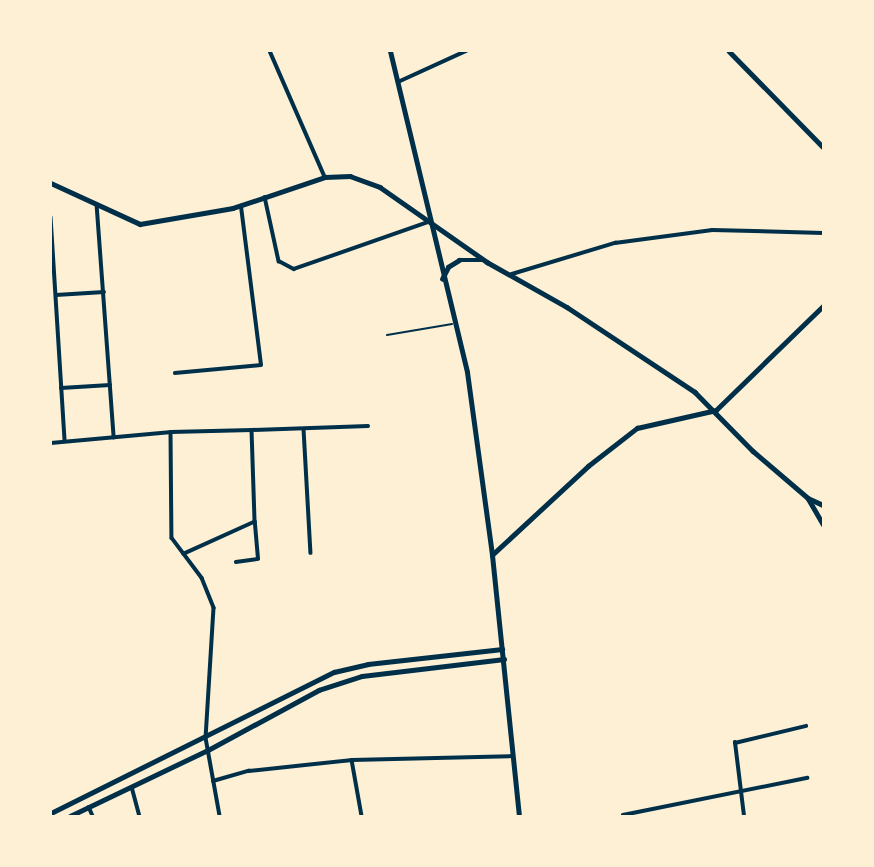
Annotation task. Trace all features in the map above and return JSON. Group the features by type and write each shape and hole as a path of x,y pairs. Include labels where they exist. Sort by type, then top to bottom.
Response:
{"main road":[{"path":"390,51 428,222 467,372 492,555 519,816"}],"street":[{"path":"270,51 325,177"},
{"path":"398,82 466,51"},
{"path":"729,51 823,147"},
{"path":"51,184 140,224 241,206 325,177 349,176 380,187 487,262 512,274 635,350 716,410 752,451 808,498 823,505"},
{"path":"265,197 279,261 294,269 428,222"},
{"path":"97,204 114,437"},
{"path":"175,373 261,365 241,206"},
{"path":"51,217 56,295 53,303 65,441"},
{"path":"512,274 615,243 712,230 823,233"},
{"path":"442,279 447,267 459,260 487,262"},
{"path":"56,295 104,292"},
{"path":"492,555 588,466 637,428 716,410 823,306"},
{"path":"61,388 110,385"},
{"path":"51,443 171,432 368,426"},
{"path":"304,429 311,553"},
{"path":"236,562 258,559 251,430"},
{"path":"171,432 172,538 202,578 214,608 206,738 220,816"},
{"path":"808,498 823,524"},
{"path":"184,555 255,522"},
{"path":"51,813 334,673 369,664 503,649"},
{"path":"69,816 208,750 290,704 362,676 504,659"},
{"path":"744,816 734,743 806,726"},
{"path":"214,781 248,771 352,760 513,756"},
{"path":"352,760 362,816"},
{"path":"623,815 807,778"},
{"path":"132,787 140,816"},
{"path":"89,807 93,816"}],"lane":[{"path":"387,335 455,324"}]}
